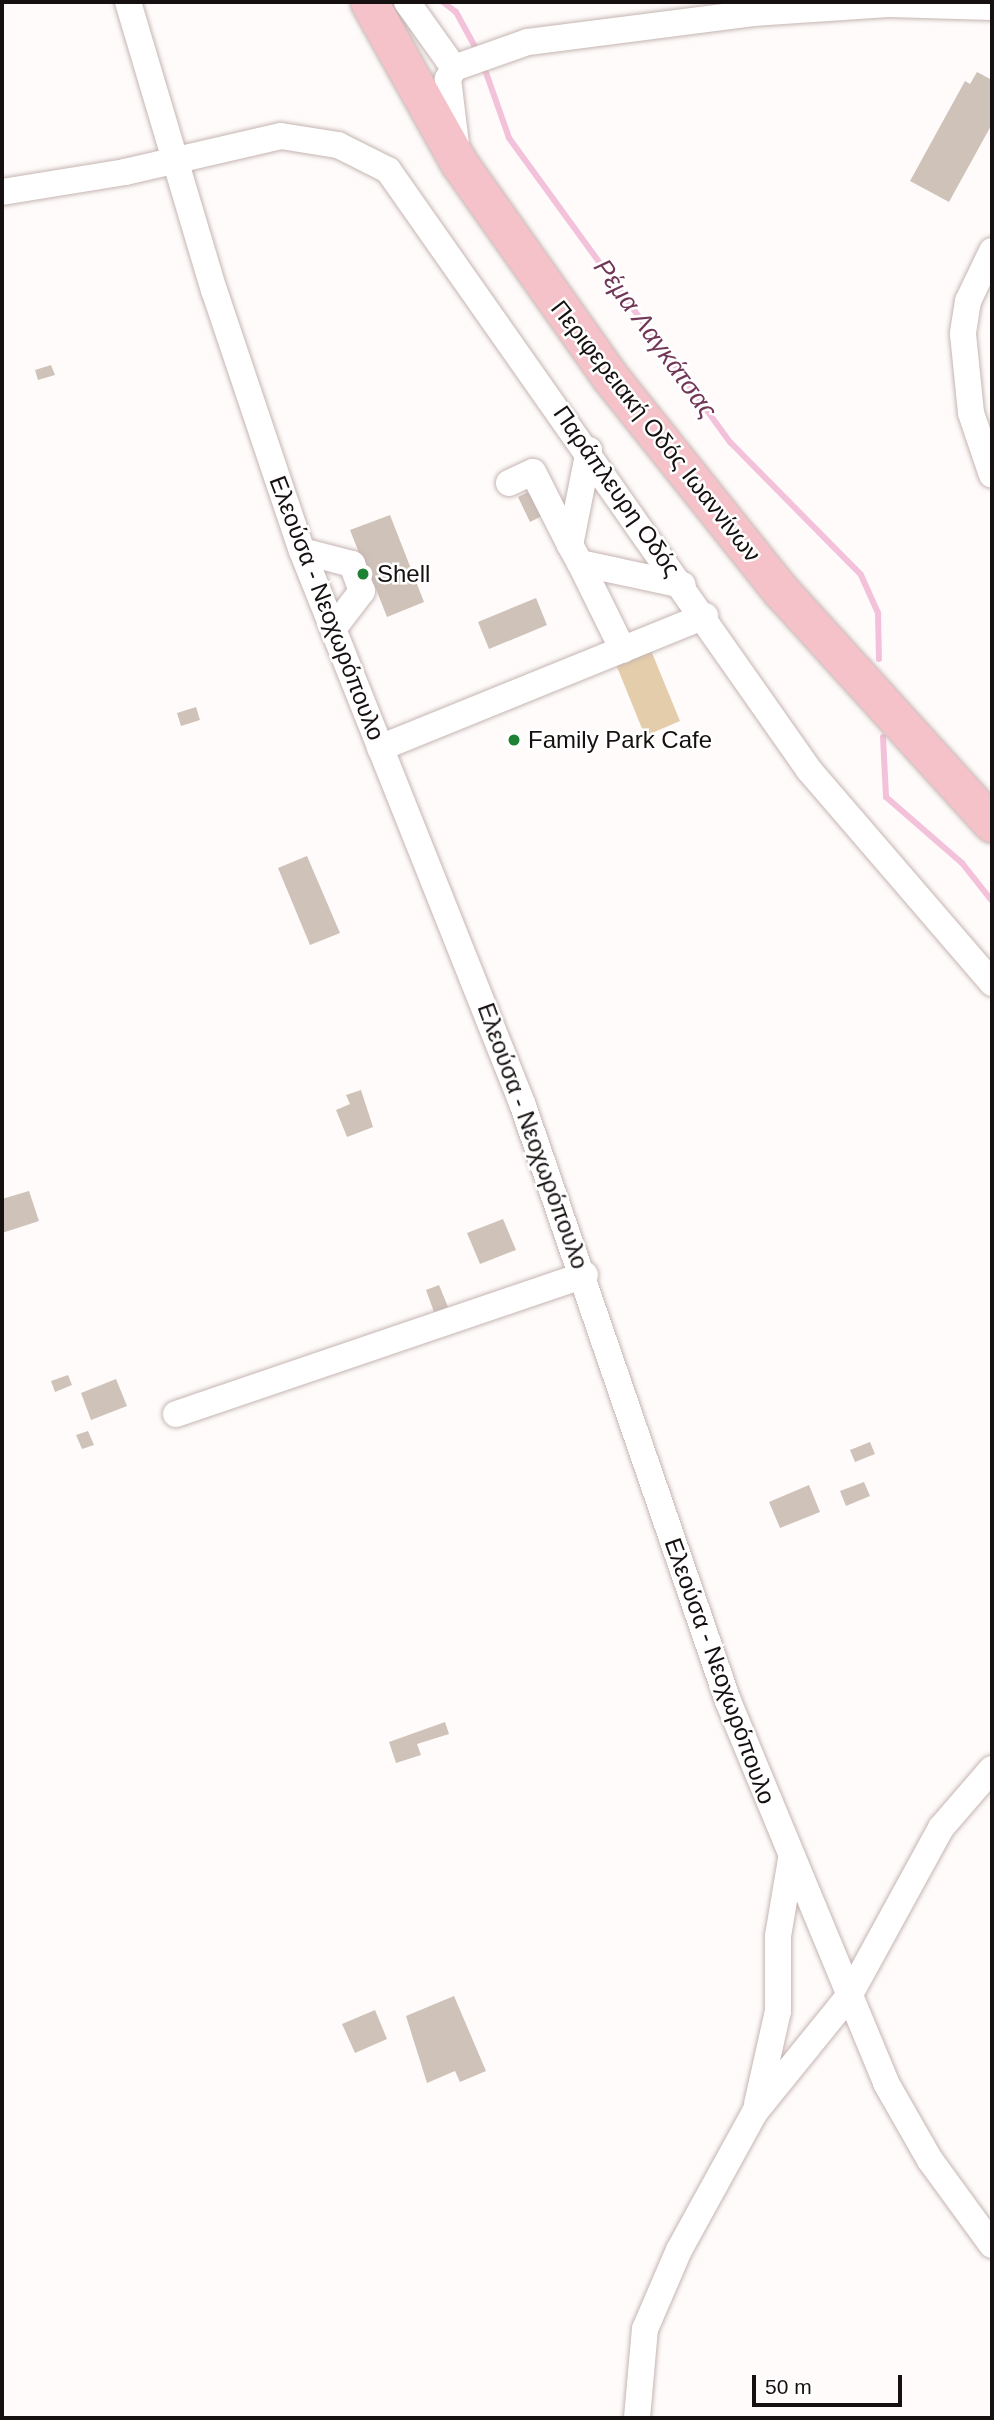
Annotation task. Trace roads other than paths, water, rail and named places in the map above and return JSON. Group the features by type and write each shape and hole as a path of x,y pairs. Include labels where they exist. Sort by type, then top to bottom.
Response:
{"highway":[{"name":"Περιφερειακή Οδός Ιωαννίνων","path":"369,2 460,163 610,377 773,581 992,824"}],"street":[{"name":"Ελεούσα - Νεοχωρόπουλο","path":"128,2 173,160 302,551 584,1275 713,1662 791,1858 886,2083 983,2218 992,2245"},
{"path":"407,2 461,65"},
{"path":"460,163 449,95 461,65 498,50 572,35 799,8 992,8"},
{"name":"Παράπλευρη Οδός","path":"2,192 290,136 338,145 383,166 409,193 831,798 992,983"},
{"path":"992,251 968,302 963,334 971,414 992,475"},
{"path":"575,554 589,450"},
{"path":"509,484 533,472 623,650"},
{"path":"302,551 352,564 362,591 333,629"},
{"path":"575,554 683,585"},
{"path":"380,748 705,616"},
{"path":"176,1414 584,1275"},
{"path":"637,2418 638,2364 662,2284 755,2112 849,1996 941,1828 992,1769"},
{"path":"755,2112 778,2011 778,1936 791,1858"}],"waterway":[{"name":"Ρέμα Λαγκάτσας","path":"443,2 456,12 479,54"},
{"name":"Ρέμα Λαγκάτσας","path":"483,64 509,138 731,443 861,575 878,613 879,659"},
{"name":"Ρέμα Λαγκάτσας","path":"883,737 886,797 962,863 992,901"}],"place":[{"name":"Shell","path":"363,574"},
{"name":"Family Park Cafe","path":"514,740"}]}
